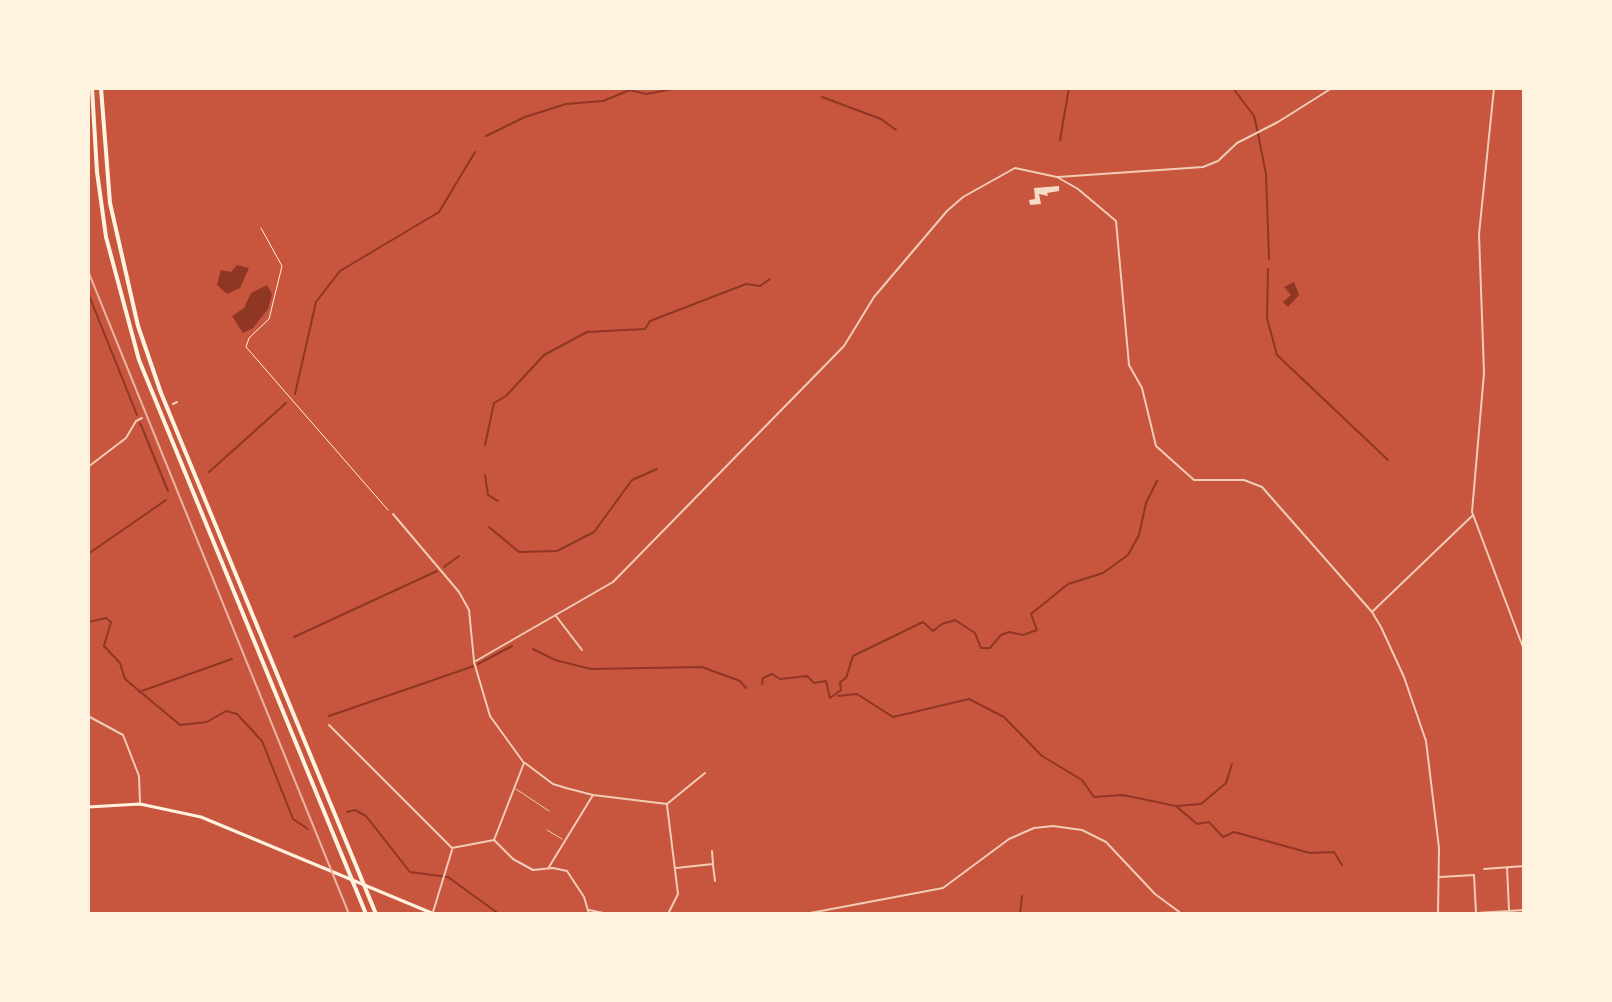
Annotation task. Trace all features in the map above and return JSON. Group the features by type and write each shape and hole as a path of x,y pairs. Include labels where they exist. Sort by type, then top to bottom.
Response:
{"highway":[{"path":"92,88 97,172 106,237 139,360 366,914"},
{"path":"101,88 110,203 138,326 161,393 376,914"}],"main road":[{"path":"88,807 140,804 201,817 433,914"}],"street":[{"path":"474,662 613,582 844,346 887,282 963,197 1015,168 1057,177 1203,167 1218,161 1237,143 1261,132 1332,88"},
{"path":"1494,88 1479,234 1484,359 1472,516 1524,650"},
{"path":"1057,177 1078,189 1116,221 1129,365 1142,388 1150,432 1156,446 1194,480 1244,480 1262,487 1372,612 1397,660 1422,724 1437,834 1438,914"},
{"path":"88,467 126,438 136,421 142,418"},
{"path":"393,514 459,592 469,610 474,662 490,716 524,763 553,784 593,795 667,804 705,773"},
{"path":"1372,612 1472,516"},
{"path":"556,616 582,650"},
{"path":"88,716 109,726 126,742 139,776 140,804"},
{"path":"329,725 452,848"},
{"path":"494,840 524,763"},
{"path":"548,868 593,795"},
{"path":"667,804 678,894 668,914"},
{"path":"805,914 943,888 974,868 1009,839 1034,828 1053,826 1082,830 1106,842 1149,889 1182,914"},
{"path":"452,848 494,840"},
{"path":"494,840 513,859 533,870 559,868 574,878 589,912 608,914"},
{"path":"433,914 452,848"},
{"path":"712,851 715,881"},
{"path":"675,868 713,864"},
{"path":"1484,869 1524,866"},
{"path":"1507,867 1509,911"},
{"path":"1439,877 1474,875 1476,913"},
{"path":"1461,914 1524,910"}],"lane":[{"path":"514,788 549,811"},
{"path":"547,830 564,840"}],"path":[{"path":"261,228 282,266 269,319 249,338 246,347 393,514"}],"shaded area":[{"path":"237,265 249,268 240,288 227,294 217,285 221,270 231,272"},
{"path":"1294,282 1299,295 1288,307 1283,302 1291,295 1284,287"},
{"path":"267,285 272,294 268,309 253,328 243,333 232,316 244,308 251,293"}],"building":[{"path":"1059,186 1059,191 1047,193 1048,196 1039,194 1041,204 1030,205 1029,200 1035,199 1034,188"}],"waterway":[{"path":"486,136 525,117 566,104 603,101 630,90 646,94 678,88"},
{"path":"1060,140 1069,88"},
{"path":"1233,88 1254,116 1257,129 1266,174 1269,259"},
{"path":"822,97 881,119 896,130"},
{"path":"295,394 316,302 340,271 439,212 475,152"},
{"path":"1268,269 1267,318 1277,355 1388,460"},
{"path":"485,445 494,403 506,396 544,355 587,332 645,329 650,321 746,284 760,286 770,279"},
{"path":"88,293 137,415"},
{"path":"209,472 286,403"},
{"path":"141,425 168,491"},
{"path":"489,527 519,552 557,551 594,532 632,480 657,469"},
{"path":"485,475 488,495 498,501"},
{"path":"762,684 763,678 772,674 780,679 807,676 814,683 826,681 830,698 841,690 840,682 846,678 853,656 923,622 933,631 955,620 975,633 981,648 990,648 1001,635 1009,632 1023,635 1037,630 1031,614 1068,584 1103,573 1128,555 1139,535 1146,503 1157,481"},
{"path":"88,554 166,500"},
{"path":"444,567 459,556"},
{"path":"294,637 437,571"},
{"path":"88,622 106,618 111,622 104,646 120,663 125,679 180,725 207,722 226,711 237,714 262,741 293,819 308,829"},
{"path":"478,664 512,646"},
{"path":"533,649 555,660 591,669 702,667 740,681 746,688"},
{"path":"139,692 232,659"},
{"path":"329,716 474,666"},
{"path":"838,696 857,694 893,717 969,699 1004,717 1042,756 1082,780 1094,797 1123,795 1176,806 1201,804 1226,783 1232,764"},
{"path":"1176,806 1197,824 1209,822 1223,837 1234,832 1310,853 1334,852 1342,865"},
{"path":"347,812 355,810 366,816 410,872 448,877 499,914"},
{"path":"1020,914 1022,896"}],"railway":[{"path":"88,271 349,914"}]}
